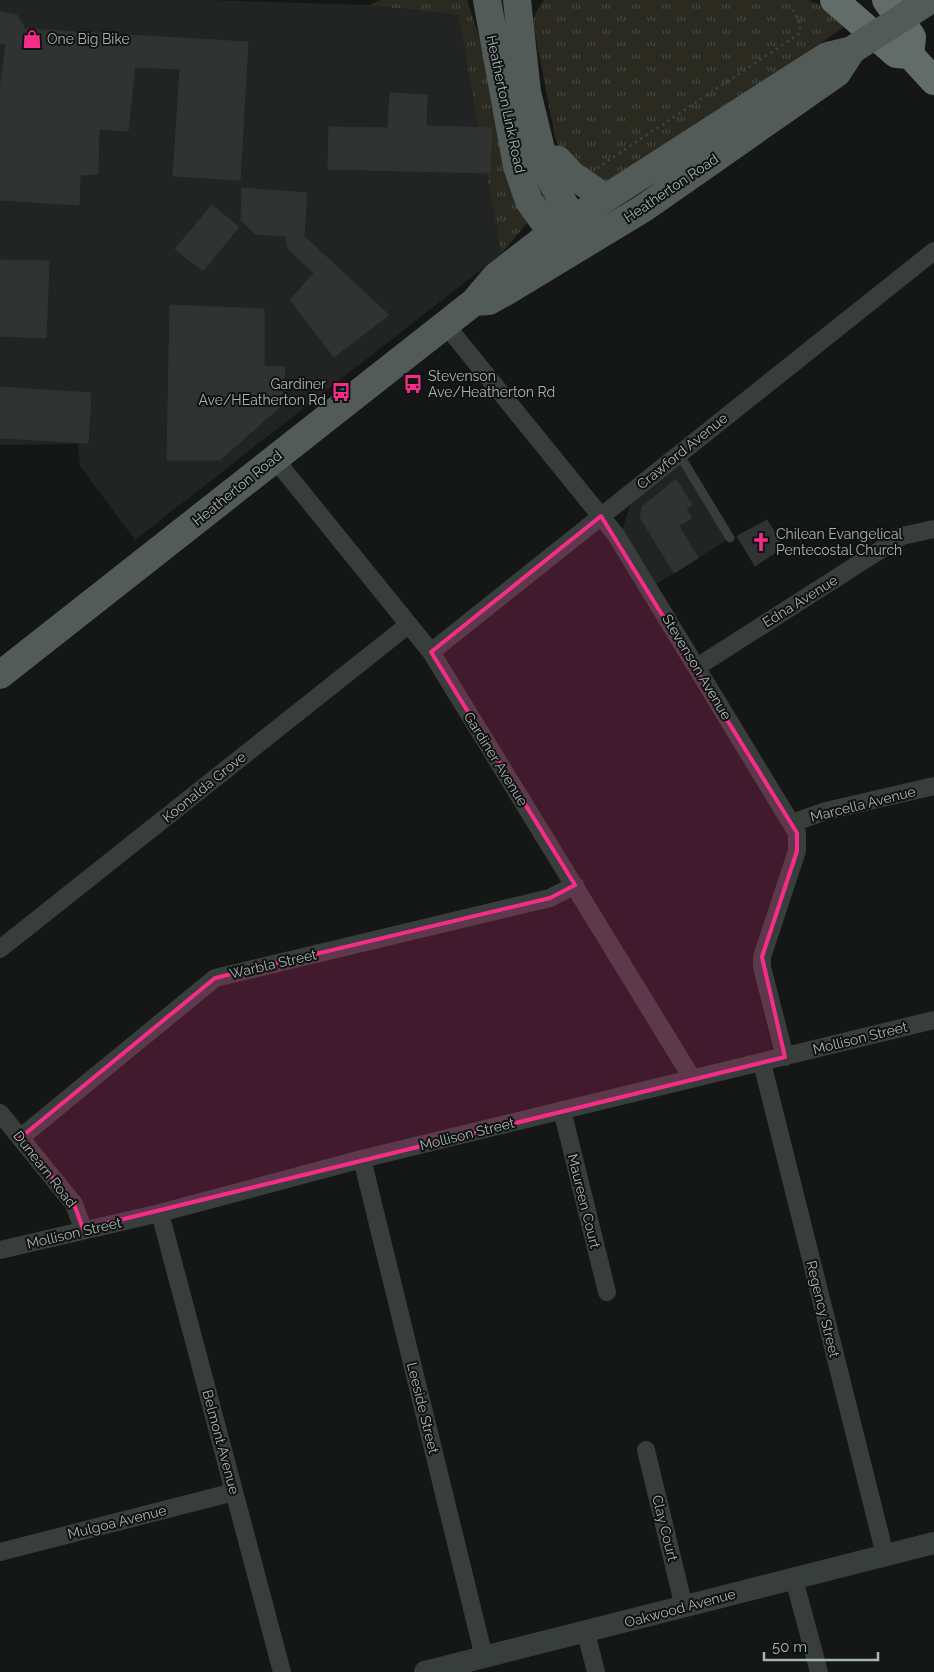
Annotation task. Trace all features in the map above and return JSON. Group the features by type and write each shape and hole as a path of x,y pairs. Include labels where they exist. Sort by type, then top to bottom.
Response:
{"highway":[{"path":"834,0 896,54 910,55 934,81"},
{"path":"886,0 912,37 910,55"}],"main road":[{"path":"473,0 478,14 491,31"},
{"name":"Heatherton Link Road","path":"487,0 491,31 517,166 529,201 563,225"},
{"name":"Heatherton Road","path":"474,302 489,301 577,250 659,198 839,59 930,0"},
{"name":"Heatherton Link Road","path":"522,3 527,92 542,158 553,184 563,225 577,250"},
{"name":"Heatherton Road","path":"0,675 474,302 496,276 563,225 594,190 772,92 839,59"},
{"path":"542,158 558,160 572,175 594,190"}],"street":[{"name":"Crawford Avenue","path":"431,652 934,251"},
{"name":"Stevenson Avenue","path":"445,324 616,536 792,823 798,838 797,851 762,957 762,967 785,1057"},
{"name":"Gardiner Avenue","path":"274,458 431,652 692,1078"},
{"name":"Edna Avenue","path":"697,667 902,536 934,529"},
{"name":"Koonalda Grove","path":"0,949 408,625"},
{"name":"Marcella Avenue","path":"792,823 826,811 934,786"},
{"name":"Warbla Street","path":"20,1138 215,978 550,898 575,886"},
{"name":"Mollison Street","path":"0,1250 83,1229 160,1213 562,1110 934,1020"},
{"name":"Regency Street","path":"762,1063 885,1555"},
{"name":"Maureen Court","path":"562,1110 607,1292"},
{"name":"Dunearn Road","path":"0,1113 74,1204 83,1229"},
{"name":"Leeside Street","path":"362,1160 484,1657"},
{"name":"Belmont Avenue","path":"160,1213 282,1672"},
{"name":"Clay Court","path":"646,1450 684,1607"},
{"name":"Mulgoa Avenue","path":"0,1552 234,1492"},
{"name":"Oakwood Avenue","path":"425,1672 586,1633 934,1543"},
{"path":"794,1578 819,1672"},
{"path":"586,1633 596,1672"}],"lane":[{"path":"679,454 730,538"}],"path":[{"path":"594,190 587,174 799,34 801,29 793,10"}],"highlighted area":[{"path":"601,516 797,833 797,851 762,957 785,1057 83,1229 74,1204 20,1138 215,978 550,898 575,885 431,652"}],"shaded area":[{"path":"0,0 209,0 369,5 458,15 501,254 135,540 80,466 78,444 0,445"},
{"path":"686,459 733,536 655,585 622,531 630,505"}],"green space":[{"path":"381,0 467,0 480,39 528,222 501,254 458,15 369,5"},
{"path":"544,0 809,0 825,8 846,26 620,177 607,181 597,181 561,152 555,137 533,23 535,14"}],"building":[{"path":"0,12 17,15 25,29 248,42 240,180 173,176 180,69 135,67 128,131 99,129 98,174 80,175 79,205 0,200 0,89 6,43 0,44"},
{"path":"390,93 427,95 426,126 492,128 490,173 328,169 329,127 388,128"},
{"path":"242,188 307,193 304,236 389,315 334,357 290,300 314,273 288,249 286,236 255,234 241,220"},
{"path":"212,205 239,227 203,271 175,249"},
{"path":"0,260 49,261 46,338 0,336"},
{"path":"170,305 264,309 264,366 285,367 281,406 220,460 167,460"},
{"path":"0,387 91,393 88,443 0,438"},
{"path":"676,479 692,505 686,508 692,518 679,526 698,558 674,573 640,517 642,507"},
{"name":"Chilean Evangelical Pentecostal Church","path":"767,520 784,547 755,566 737,536"}],"place":[{"name":"One Big Bike","path":"32,39"},
{"name":"Stevenson Ave/Heatherton Rd","path":"413,384"},
{"name":"Gardiner Ave/HEatherton Rd","path":"341,392"},
{"name":"Chilean Evangelical Pentecostal Church","path":"761,542"}]}
